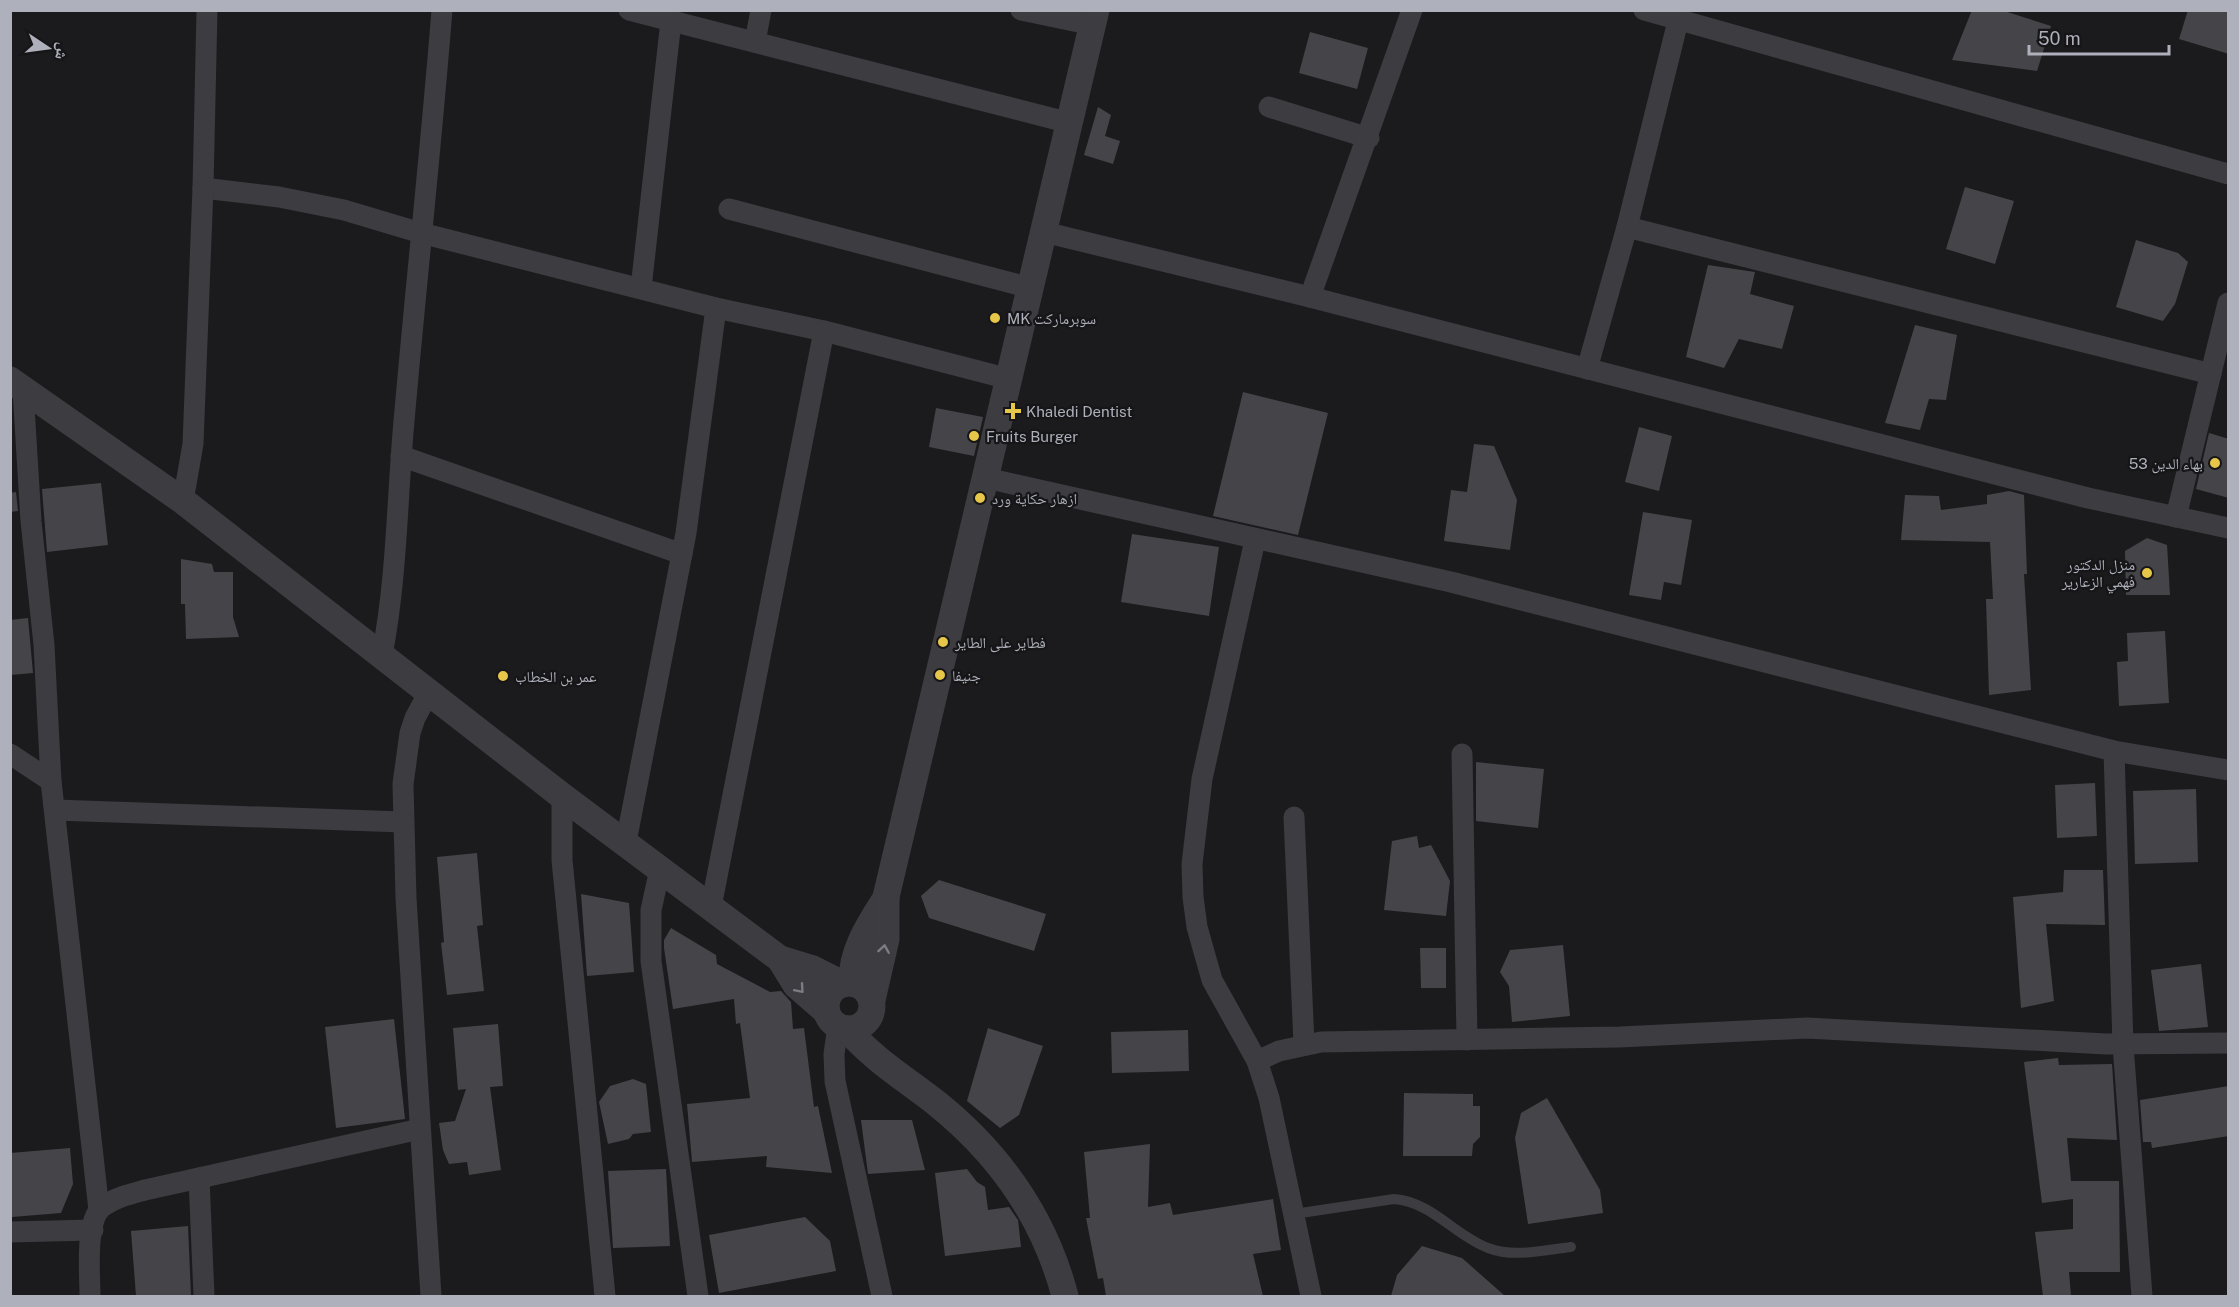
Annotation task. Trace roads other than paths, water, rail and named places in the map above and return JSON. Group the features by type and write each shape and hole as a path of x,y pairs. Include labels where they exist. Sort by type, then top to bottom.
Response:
{"street":[{"path":"183,501 193,444 207,10"},
{"path":"382,655 393,584 401,456 442,10"},
{"path":"629,10 1070,123"},
{"path":"755,42 761,10"},
{"path":"837,1023 864,1024 853,970 861,941 886,897 1095,18 1021,10"},
{"path":"1310,297 1369,138 1412,10"},
{"path":"1644,10 2229,174"},
{"path":"641,288 671,21"},
{"path":"1587,369 1627,227 1678,21"},
{"path":"1269,107 1369,138"},
{"path":"203,188 322,204 421,233 716,308 824,331 1009,379"},
{"path":"729,209 1031,288"},
{"path":"1627,227 2211,374"},
{"path":"1044,232 1310,297 2088,498 2229,528"},
{"path":"2176,517 2229,303"},
{"path":"626,842 682,554 716,308"},
{"path":"711,908 824,331"},
{"path":"17,385 183,501 562,796 780,959 813,969 859,996 897,1076"},
{"path":"17,385 44,645 51,781 96,1220 90,1257 90,1296"},
{"path":"401,456 682,554"},
{"path":"986,478 1451,582 2114,751 2229,770"},
{"path":"1255,540 1202,779 1192,864 1193,897 1203,954 1222,1002 1257,1061 1269,1098 1311,1296"},
{"path":"429,692 415,718 406,751 404,822 431,1296"},
{"path":"2114,751 2123,1045 2142,1296"},
{"path":"10,754 51,781"},
{"path":"1462,754 1467,1040"},
{"path":"562,796 562,860 605,1296"},
{"path":"55,810 404,822"},
{"path":"1294,817 1304,1044"},
{"path":"660,869 651,910 651,961 698,1296"},
{"path":"780,959 795,985 897,1076 935,1102 975,1137 1011,1178 1042,1231 1065,1296"},
{"path":"859,996 829,994 837,1023 834,1054 835,1081 882,1296"},
{"path":"1257,1061 1279,1051 1304,1044 1655,1036 1808,1028 2123,1045 2229,1043"},
{"path":"10,1232 96,1220 124,1196 420,1129"},
{"path":"199,1178 204,1296"}],"lane":[{"path":"1294,1214 1394,1199 1409,1200 1471,1239 1500,1251 1531,1252 1571,1247"}],"place":[{"name":"MK سوبرماركت","path":"995,318"},
{"name":"Khaledi Dentist","path":"1013,411"},
{"name":"Fruits Burger","path":"974,436"},
{"name":"بهاء الدين 53","path":"2215,463"},
{"name":"ازهار حكاية ورد","path":"980,498"},
{"name":"منزل الدكتور فهمي الزعارير","path":"2147,573"},
{"name":"فطاير على الطاير","path":"943,642"},
{"name":"جنيفا","path":"940,675"},
{"name":"عمر بن الخطاب","path":"503,676"}]}
